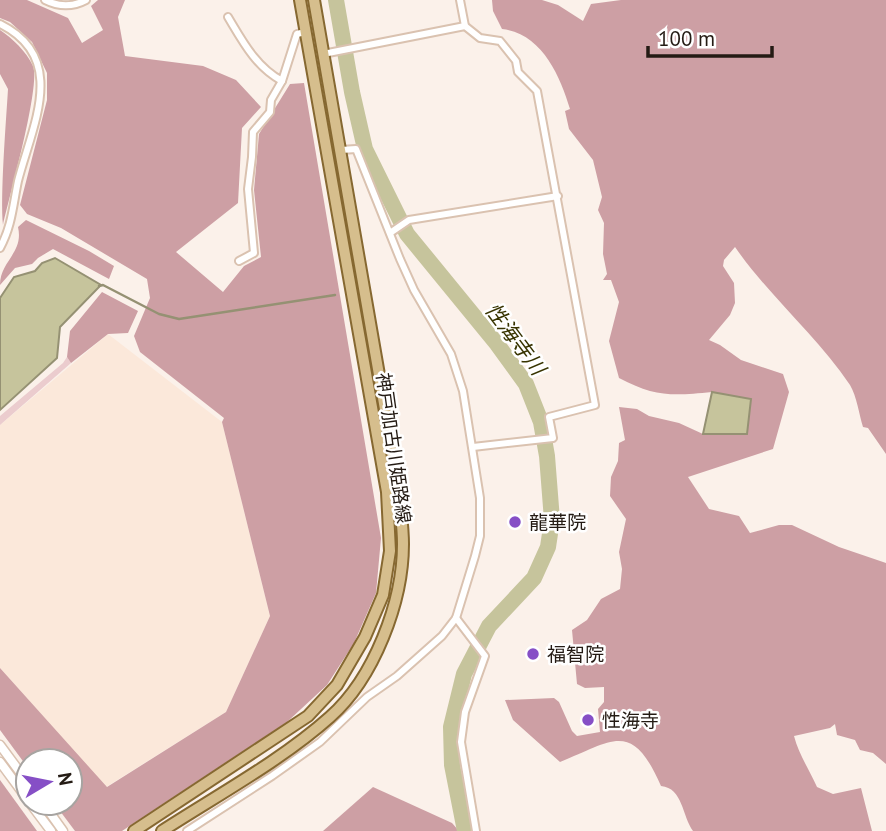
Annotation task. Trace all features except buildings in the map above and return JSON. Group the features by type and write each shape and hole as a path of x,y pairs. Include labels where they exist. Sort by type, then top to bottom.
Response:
{"main road":[{"name":"神戸加古川姫路線","path":"134,831 309,716 337,685 365,637 383,595 390,551 387,492 300,0"},
{"name":"神戸加古川姫路線","path":"162,831 294,745 332,716 357,685 380,643 398,593 403,544 399,490 326,53 314,0"}],"street":[{"path":"45,0 59,6 86,0"},
{"path":"460,0 465,26 481,38 500,41 516,61 518,72 537,91 595,405 550,417 554,438 473,447"},
{"path":"228,17 252,57 282,82"},
{"path":"0,24 12,30 27,45 38,64 42,84 40,103 18,183 9,231 0,248"},
{"path":"326,53 465,26"},
{"path":"239,261 254,253 248,189 253,157 253,132 270,111 271,100 282,82 297,34 305,32"},
{"path":"187,831 320,741 442,636 456,618 480,536 480,498 473,447 463,391 452,354 414,290 393,232 356,149 341,150"},
{"path":"393,232 409,220 558,196"},
{"path":"456,618 485,656 465,712 461,742 475,831"},
{"path":"0,745 14,764"},
{"path":"0,762 14,781"},
{"path":"40,817 51,831"}],"shaded area":[{"path":"0,0 27,0 68,18 82,43 103,30 91,6 98,0 125,0 118,17 125,56 203,66 236,80 261,107 242,128 238,203 176,252 223,292 244,266 261,257 254,190 259,134 290,84 304,83 381,538 376,593 354,643 327,685 287,722 122,831 75,831 64,817 84,817 84,761 107,787 226,712 270,616 222,422 224,418 140,352 134,336 150,298 147,279 61,228 27,214 20,205 47,100 47,73 32,42 10,22 0,18"},
{"path":"492,0 542,0 558,5 583,21 591,4 621,0 886,0 886,454 868,428 863,427 850,385 837,367 735,247 724,260 723,266 734,283 735,303 730,315 709,340 741,360 783,374 789,392 773,449 688,477 709,509 739,516 750,533 779,525 792,525 839,547 886,563 886,764 873,753 860,750 855,740 837,735 835,724 830,728 794,736 817,787 833,794 861,788 872,831 693,831 678,797 668,788 661,786 641,751 631,744 620,741 608,743 560,762 513,720 505,700 554,698 559,702 577,736 600,732 598,709 604,702 604,687 585,688 577,684 572,630 587,620 601,599 620,589 622,569 619,552 626,519 610,496 611,477 618,461 619,443 625,440 619,407 637,409 649,416 679,423 703,434 747,434 712,392 664,394 643,389 619,378 609,341 619,302 611,280 603,280 607,274 603,254 604,223 598,210 602,197 593,160 569,129 565,111 570,109 561,83 547,58 528,38 502,29 493,11"},
{"path":"0,30 27,55 33,66 34,77 29,118 3,225 8,89 0,74"},
{"path":"26,220 114,266 109,279 53,249 32,264 15,268 0,285 4,269 18,244 18,227"},
{"path":"55,258 101,285 60,327 57,358 0,410 0,298 14,277 35,271 42,263"},
{"path":"102,292 138,311 128,333 108,334 71,363 67,357 70,331"},
{"path":"108,334 222,422 270,616 226,712 106,787 84,762 84,747 70,747 0,668 0,425"},
{"path":"67,357 71,363 0,425 0,416"},
{"path":"712,392 751,399 747,434 703,434"},
{"path":"0,668 71,747 14,749 0,730"},
{"path":"0,780 14,799 14,817 27,817 37,831 0,831"},
{"path":"373,787 452,823 459,831 323,831"}],"waterway":[{"name":"性海寺川","path":"336,0 365,149 407,234 497,344 526,384 541,422 547,456 552,520 548,547 534,578 489,626 464,674 451,727 452,765 465,831"},
{"path":"99,286 103,285 159,314 179,319 335,295"}],"place":[{"name":"龍華院","path":"515,522"},
{"name":"福智院","path":"533,654"},
{"name":"性海寺","path":"588,720"}]}
